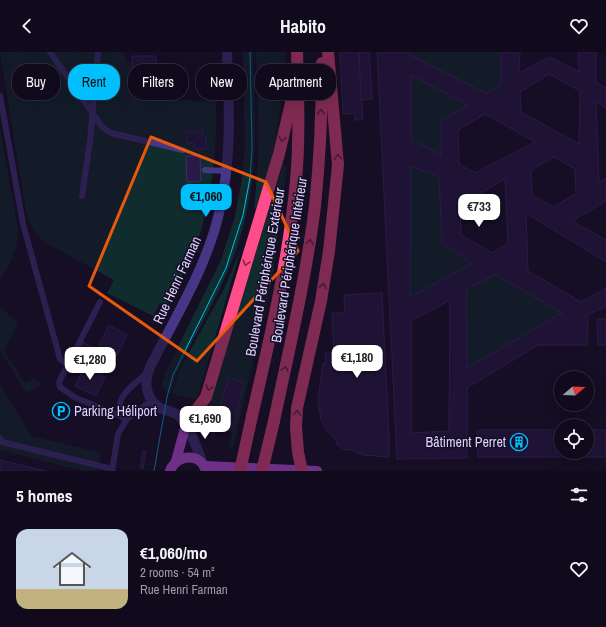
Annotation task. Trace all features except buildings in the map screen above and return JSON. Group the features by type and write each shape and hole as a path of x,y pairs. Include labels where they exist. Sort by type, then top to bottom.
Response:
{"highway":[{"name":"Boulevard Périphérique Extérieur","path":"297,52 298,64"},
{"name":"Boulevard Périphérique Intérieur","path":"262,471 299,305 314,213 320,160 323,52"},
{"path":"302,471 297,446 297,408 328,258 338,165 328,52"},
{"path":"186,424 206,397 279,154 292,100"},
{"name":"Boulevard Périphérique Extérieur","path":"240,471 271,332 287,249 296,180 298,100"}],"main road":[{"path":"170,471 176,461 186,424"},
{"path":"176,461 182,458 190,457 197,459 205,468 317,471"}],"street":[{"name":"Rue Henri Farman","path":"150,401 146,388 148,373 206,254 220,210 227,171 229,134 227,52"},
{"path":"150,401 160,408 179,416 186,424 205,468"}],"lane":[{"path":"50,52 103,128 111,133 183,150"},
{"path":"82,196 90,140 98,52"},
{"path":"0,95 23,224 60,359 68,365"},
{"path":"205,170 227,171"},
{"path":"100,302 59,382 60,387 64,391 127,418"},
{"path":"127,418 120,405 121,399 135,382 148,373"},
{"path":"1,440 112,470 118,434 127,418 150,401"}],"highlighted area":[{"path":"151,137 266,182 298,251 197,361 89,286"}],"green space":[{"path":"0,52 124,52 125,62 133,62 133,64 128,64 128,100 216,100 215,151 211,189 202,227 190,261 167,306 160,303 153,316 107,293 114,280 44,242 33,230 26,211"},
{"path":"243,52 253,52 255,137 251,191 238,245 227,273 181,364 171,394 164,390 162,383 169,365 221,260 235,216 241,184 245,147 244,100 247,100 247,64 243,64"},
{"path":"256,52 285,52 284,64 257,64"},
{"path":"410,52 501,52 501,84 487,94 410,55"},
{"path":"411,75 468,105 441,121 441,155 411,139"},
{"path":"258,100 281,100 273,151 263,190 256,209 254,207 258,168"},
{"path":"0,129 18,237 10,263 0,281"},
{"path":"283,164 287,167 270,291 232,451 229,447 244,383 229,378 213,439 204,414 209,405"},
{"path":"411,166 439,177 442,242 472,264 410,297"},
{"path":"241,249 197,399 172,394 181,367 223,291"},
{"path":"495,274 562,313 467,368 466,290"},
{"path":"0,308 18,322 4,351 25,383 34,379 41,384 26,393 0,350"},
{"path":"0,385 31,436 101,453 97,471 84,471 0,450"}],"tram line":[{"path":"154,471 167,397 173,375 226,268 243,215 250,178 252,148 250,52"}],"place":[{"name":"Parking Héliport","path":"61,411"},
{"name":"Bâtiment Perret","path":"519,442"}]}
